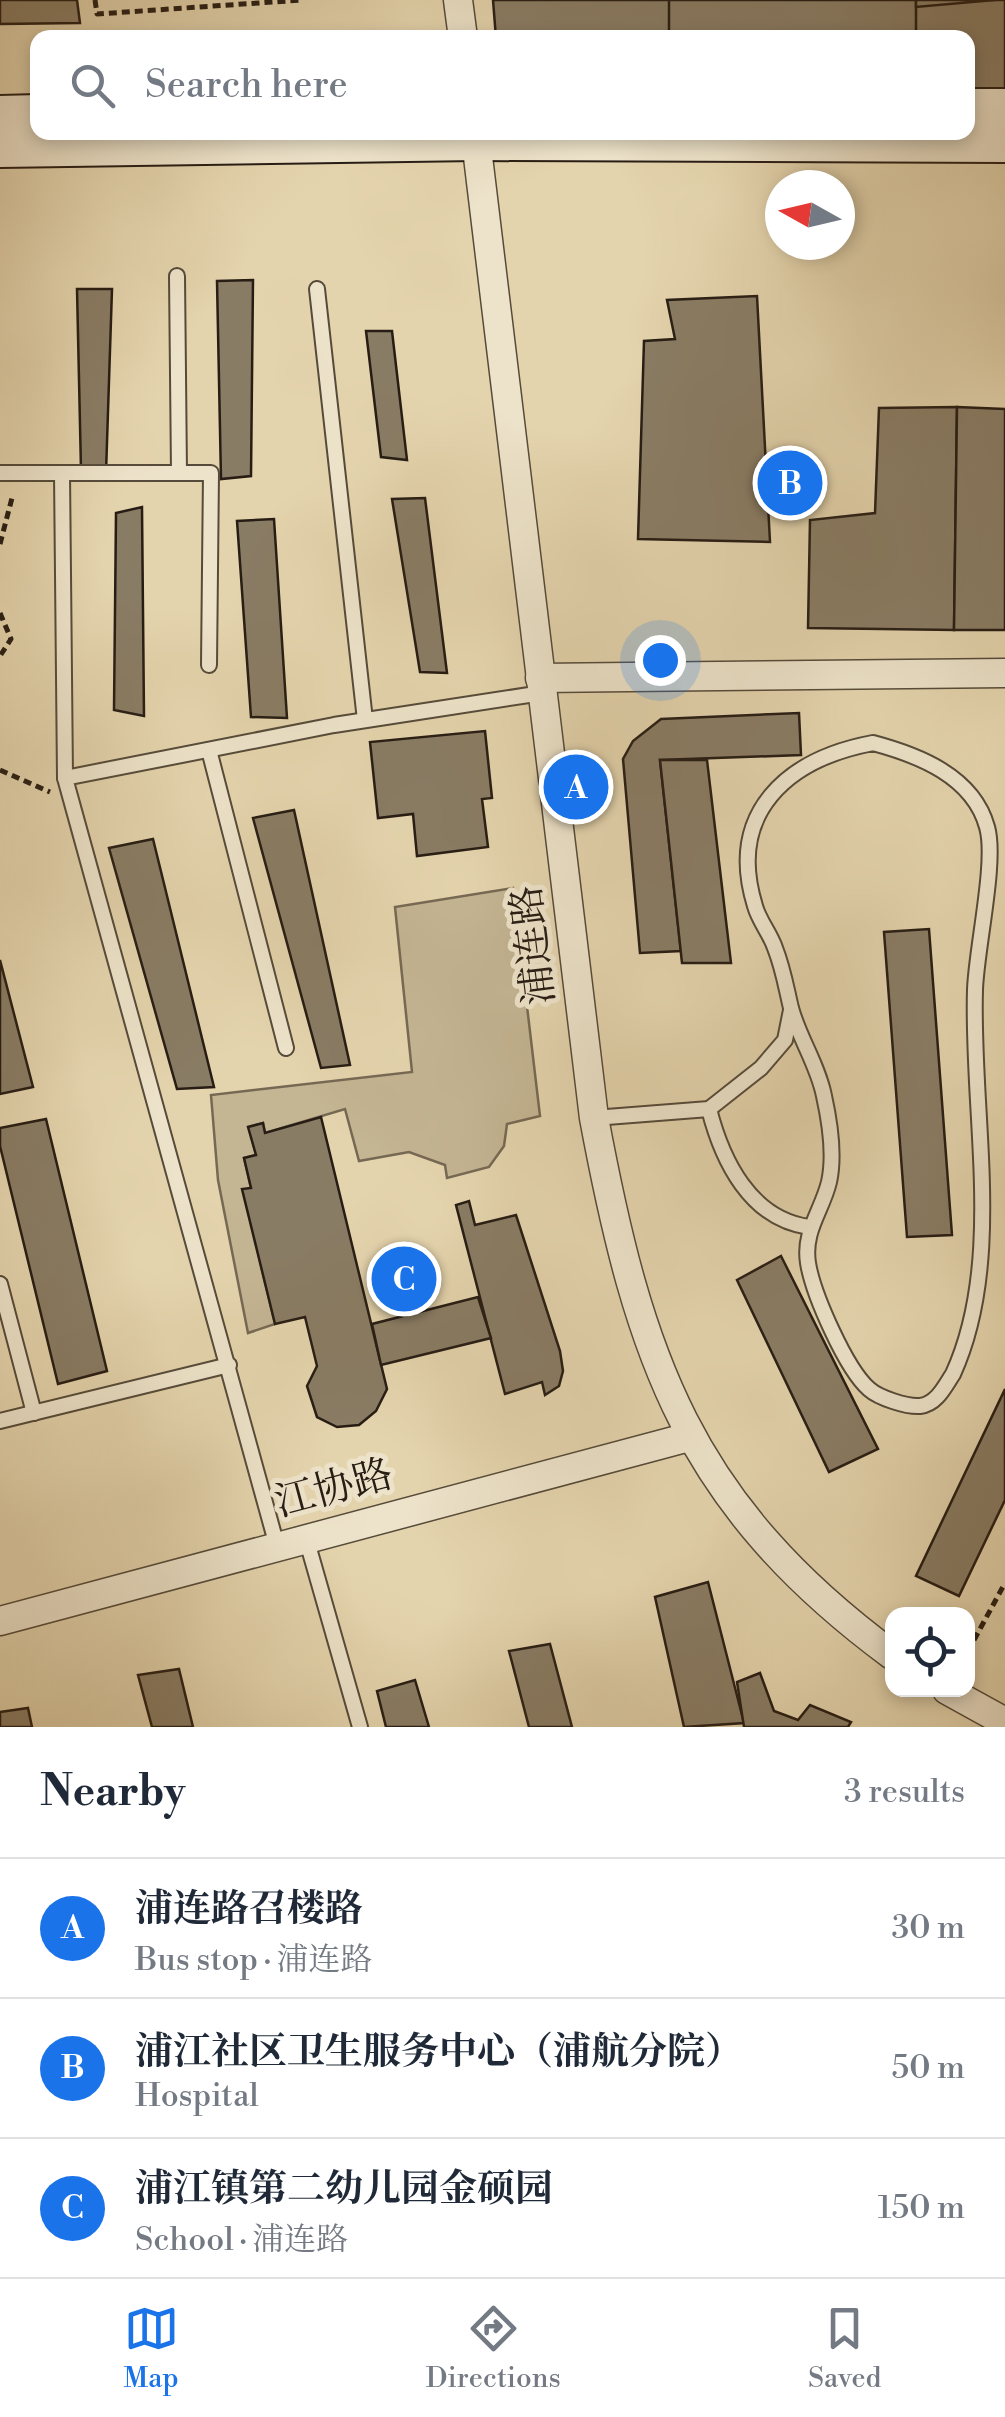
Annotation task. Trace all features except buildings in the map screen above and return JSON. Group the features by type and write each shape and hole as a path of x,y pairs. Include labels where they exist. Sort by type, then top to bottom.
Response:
{"street":[{"path":"458,0 462,30"},
{"path":"975,109 1005,109"},
{"path":"0,116 30,115"},
{"path":"0,147 303,140"},
{"name":"浦连路","path":"476,140 594,1118 618,1246 649,1350 689,1437 732,1500 786,1564 842,1618 885,1650"},
{"path":"829,140 1005,142"},
{"path":"541,686 1005,673"},
{"name":"江协路","path":"0,1621 689,1437"},
{"path":"960,1697 1005,1722"}],"lane":[{"path":"177,276 180,473"},
{"path":"317,289 365,720"},
{"path":"0,473 211,473 209,665"},
{"path":"62,473 65,778 277,1546"},
{"path":"65,778 541,686"},
{"path":"872,743 908,752 946,772 969,793 988,828 975,990 976,1045 994,1212 988,1276 976,1323 957,1368 936,1399 921,1406 896,1401 871,1392 856,1375 825,1311 808,1263 809,1227 823,1204 830,1177 824,1092 792,1010 787,979 755,908 748,868 753,829 769,793 804,764 836,750 872,743"},
{"path":"209,750 286,1048"},
{"path":"594,1118 709,1109 761,1068 785,1040 792,1010"},
{"path":"709,1109 718,1146 737,1182 764,1207 794,1225 809,1227"},
{"path":"0,1284 34,1413"},
{"path":"0,1421 230,1365"},
{"path":"306,1538 356,1726"}],"path":[{"path":"95,0 97,14 302,0"},
{"path":"0,544 22,473"},
{"path":"0,613 11,640 0,656"},
{"path":"0,769 44,792 70,795"},
{"path":"975,1638 1005,1584"}],"shaded area":[{"path":"513,888 540,1116 507,1124 504,1146 489,1167 447,1178 445,1165 409,1152 359,1161 345,1109 265,1133 263,1123 249,1127 256,1155 244,1158 251,1188 243,1190 275,1324 248,1333 218,1180 211,1095 412,1072 395,907"}],"place":[{"name":"浦江社区卫生服务中心（浦航分院）","path":"790,483"},
{"name":"浦连路召楼路","path":"576,787"},
{"name":"浦江镇第二幼儿园金硕园","path":"404,1279"}]}
